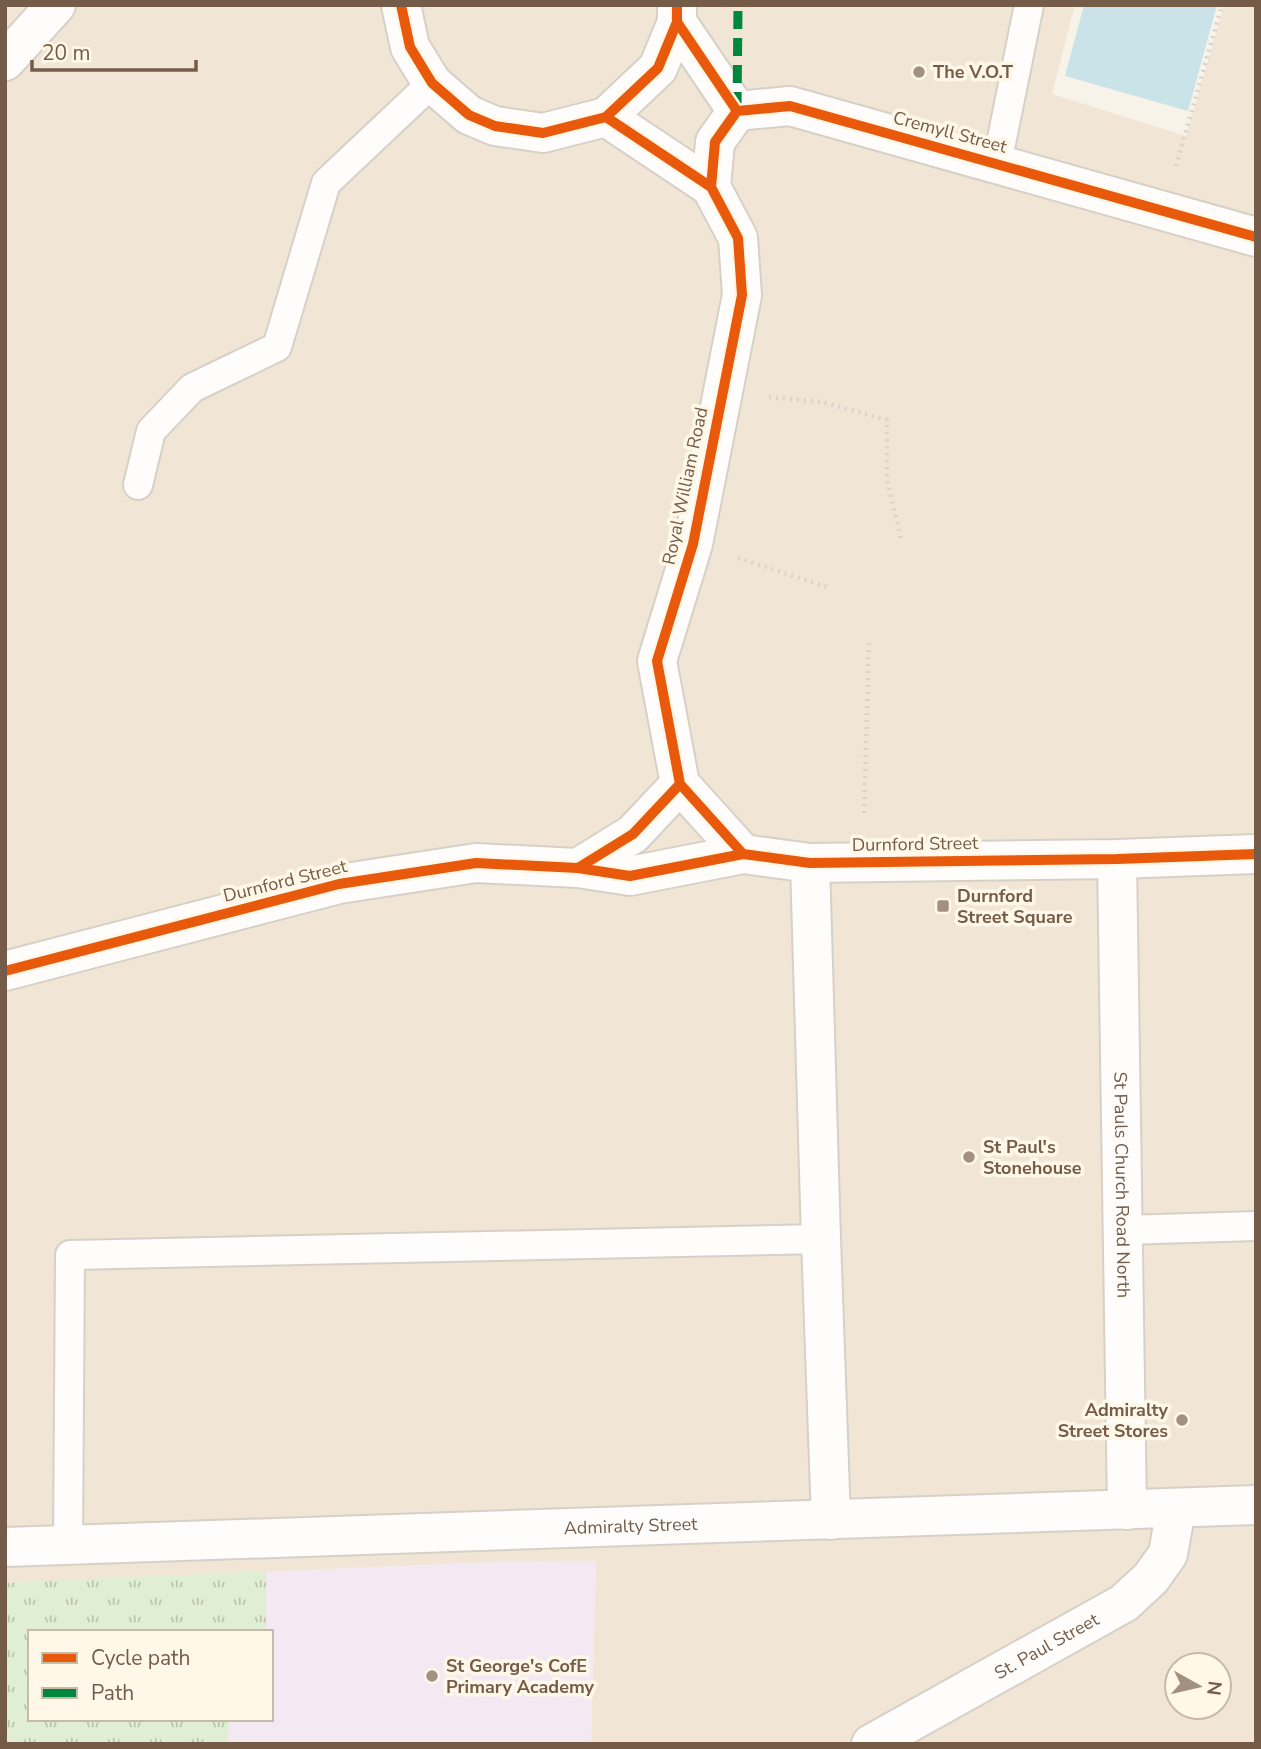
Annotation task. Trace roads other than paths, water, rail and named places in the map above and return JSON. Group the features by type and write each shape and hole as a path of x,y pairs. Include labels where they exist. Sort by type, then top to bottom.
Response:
{"street":[{"path":"5,61 56,5"},
{"path":"401,5 410,47 432,83 469,115 495,126 543,133 606,117 658,68 677,14"},
{"path":"606,117 711,187 716,142 737,111 677,14"},
{"name":"Cremyll Street","path":"737,111 790,106 1256,237"},
{"name":"Royal William Road","path":"680,783 657,661 693,544 742,295 738,238 711,187"},
{"path":"578,868 633,834 680,783 743,854"},
{"name":"Durnford Street","path":"5,971 339,884 476,863 578,868 630,876 743,854 810,863 1117,859 1256,854"},
{"name":"St Pauls Church Road North","path":"1117,859 1127,1510"},
{"path":"810,863 831,1520"},
{"name":"Admiralty Street","path":"5,1548 1256,1505"},
{"name":"St. Paul Street","path":"871,1744 1124,1602 1151,1578 1168,1554 1176,1509"}],"lane":[{"path":"997,163 1029,5"},
{"path":"138,485 150,431 192,388 277,347 326,183 432,83"},
{"path":"1124,1230 1256,1226"},
{"path":"68,1545 70,1255 821,1239"}],"water":[{"path":"1084,5 1217,5 1188,111 1065,76"}],"place":[{"name":"The V.O.T","path":"919,72"},
{"name":"Durnford Street Square","path":"943,906"},
{"name":"St Paul's Stonehouse","path":"969,1157"},
{"name":"Admiralty Street Stores","path":"1182,1420"},
{"name":"St George's CofE Primary Academy","path":"432,1676"}]}
